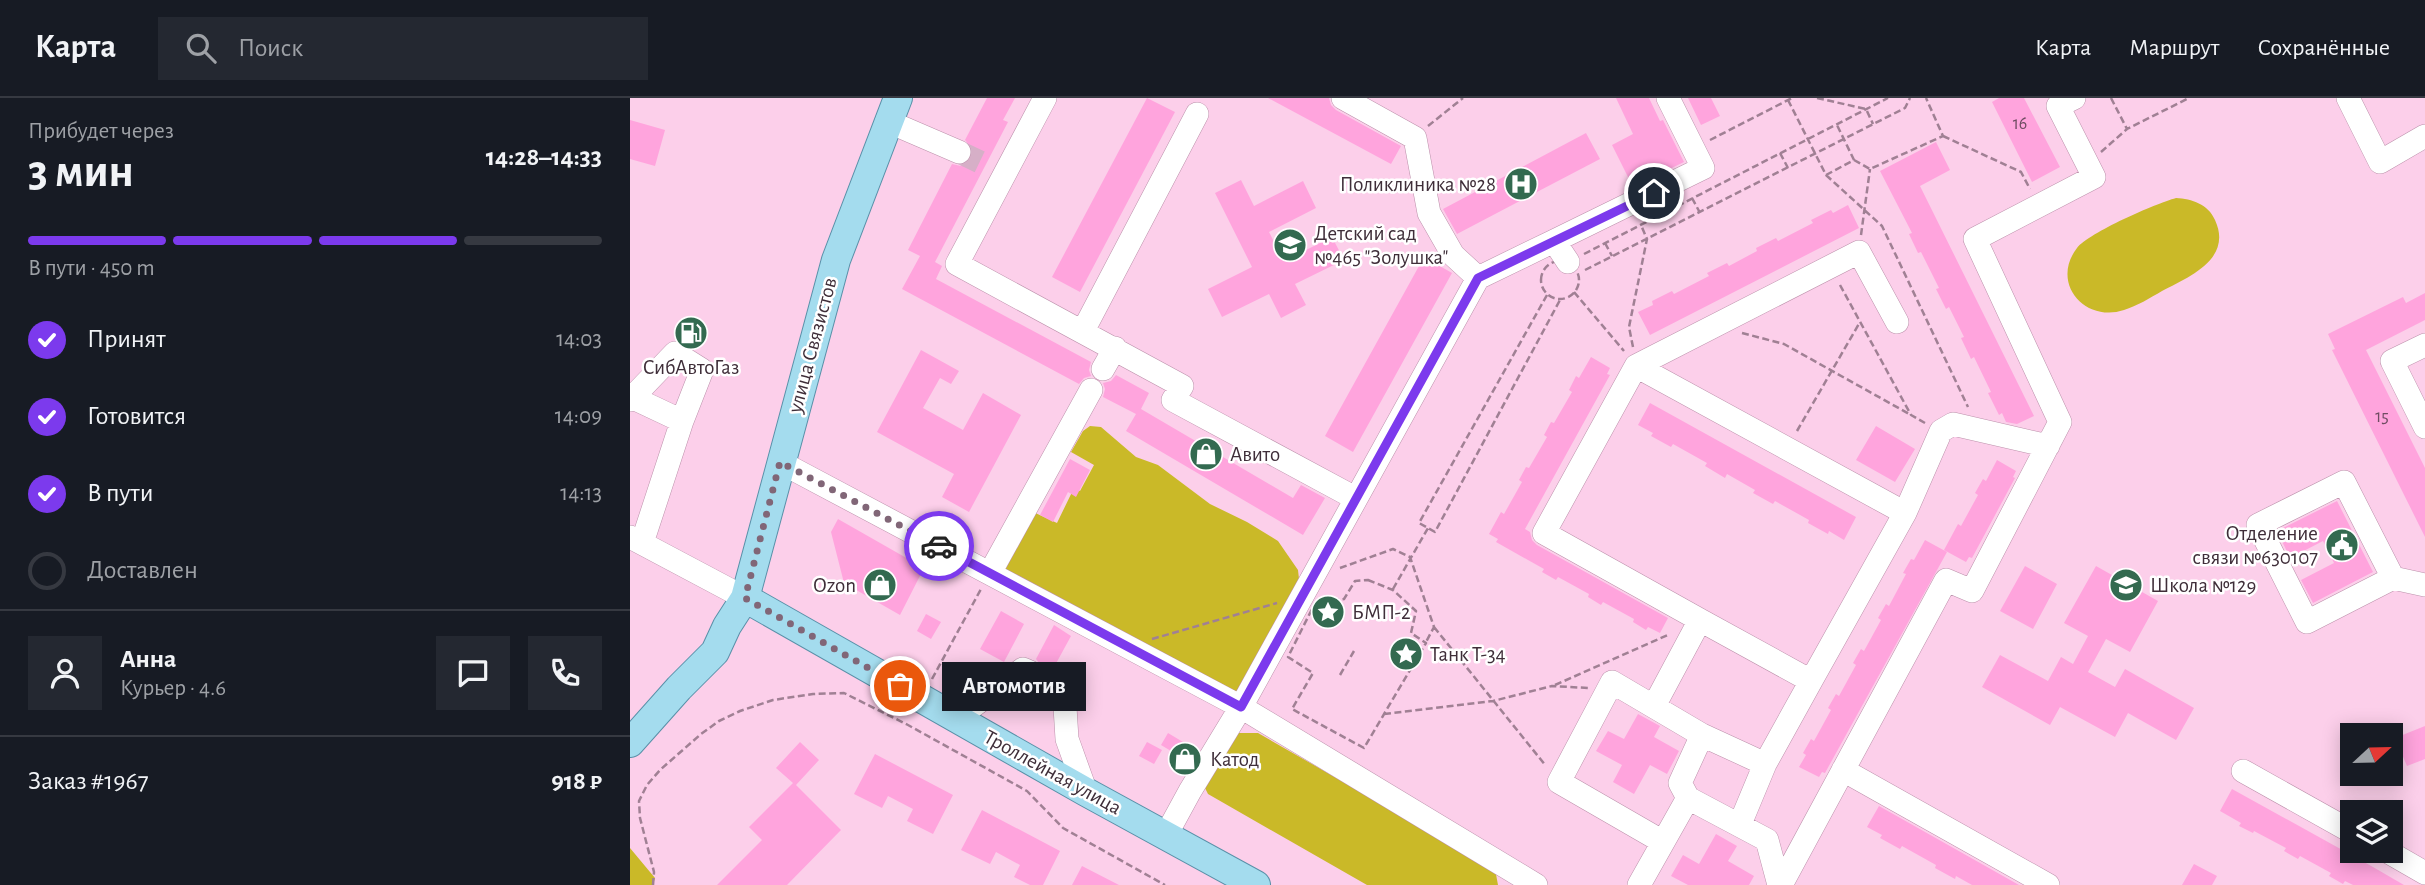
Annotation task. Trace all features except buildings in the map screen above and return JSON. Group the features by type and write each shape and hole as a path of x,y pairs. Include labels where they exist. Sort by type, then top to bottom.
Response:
{"main road":[{"name":"улица Связистов","path":"630,743 715,652 727,626 745,598 836,260 892,109"},
{"name":"Троллейная улица","path":"745,598 1086,792 1256,885"}],"street":[{"path":"1045,98 995,169 957,264 1182,386 1174,400 1355,498"},
{"path":"1343,98 1415,138 1429,213 1453,255 1478,278"},
{"path":"1166,835 1241,707 1478,278 1703,169 1668,98"},
{"path":"1780,885 1946,580 1972,591 2060,422 1975,239 2094,177 2058,106 2074,98"},
{"path":"2348,98 2380,162 2425,136"},
{"path":"892,109 959,152"},
{"path":"1083,331 1197,114"},
{"path":"1554,241 1568,262"},
{"path":"1811,681 1544,533 1636,366 1859,251 1897,322"},
{"path":"2425,345 2392,361 2425,427"},
{"path":"1103,369 1115,348"},
{"path":"636,540 702,370 675,353 631,398 682,421"},
{"path":"1636,366 1905,513"},
{"path":"990,573 1091,390"},
{"path":"1740,824 1765,764 1905,513 1941,431 1953,424 2048,446"},
{"path":"780,462 1241,707 1536,885"},
{"path":"2393,578 2344,482 2258,526 2307,622 2393,578 2425,585"},
{"name":"Троллейная улица","path":"636,540 745,598"},
{"path":"1654,706 1700,620"},
{"path":"957,718 1023,669 1038,676 1064,691 1067,739 1086,792"},
{"path":"1663,842 1559,782 1612,682 1702,735 1765,764"},
{"path":"1702,735 1680,783 1688,798 1767,840 1780,885"},
{"path":"1843,770 2048,885"},
{"path":"2243,771 2340,825"},
{"path":"1639,885 1688,798"},
{"path":"2403,860 2425,873"}],"path":[{"path":"1415,138 1439,115 1464,98"},
{"path":"1694,148 1792,98"},
{"path":"1817,98 1866,109"},
{"path":"1568,262 1888,98"},
{"path":"1560,300 1435,532 1419,523 1547,295 1560,300 1572,296 1579,286 1579,273 1905,108 1910,98"},
{"path":"1926,98 1943,136 2021,172 2038,206"},
{"path":"2111,98 2127,129"},
{"path":"2087,164 2127,129 2189,98"},
{"path":"1788,100 1826,174 1882,226 1979,430"},
{"path":"1866,109 1873,124"},
{"path":"1836,124 1854,160 1870,169"},
{"path":"1870,169 1943,136"},
{"path":"1780,153 1788,168"},
{"path":"1826,174 1854,160"},
{"path":"1859,251 1870,169"},
{"path":"1692,198 1700,212"},
{"path":"1636,366 1629,327 1647,239 1641,225"},
{"path":"1605,243 1612,257"},
{"path":"1830,266 1911,415"},
{"path":"1574,292 1636,366"},
{"path":"1787,448 1860,322"},
{"path":"1715,326 1784,344 1941,431"},
{"path":"1393,590 1428,528"},
{"path":"908,725 990,573"},
{"path":"1368,580 1393,590 1416,611 1411,633 1426,643 1364,748 1292,709 1313,673 1289,657 1315,603 1344,599 1355,581 1368,580"},
{"path":"1384,715 1493,701 1552,686 1700,620"},
{"path":"1434,627 1559,782"},
{"path":"1340,675 1354,651"},
{"path":"1552,686 1609,690"},
{"path":"653,885 654,872 640,818 639,801 647,785 660,770 719,721 740,711 773,700 844,693 908,725 1027,792 1063,828 1165,885"}],"shaded area":[{"path":"2176,198 2199,203 2215,220 2219,234 2218,246 2205,265 2195,273 2124,310 2110,313 2096,311 2076,297 2067,274 2077,248 2108,227"},
{"path":"1090,426 1101,427 1136,457 1158,465 1210,504 1278,541 1298,570 1299,579 1296,586 1238,692 1231,694 1005,570 1031,511 1057,523 1074,488 1080,491 1094,465 1071,452 1083,431"},
{"path":"1238,733 1258,733 1495,869 1498,885 1367,885 1208,794 1204,786"},
{"path":"630,848 655,878 653,885 630,885"}],"tunnel":[{"path":"959,152 986,165"}],"way so far":[{"path":"900,686 745,598 780,462 939,546"}],"place":[{"name":"Поликлиника №28","path":"1521,184"},
{"name":"Детский сад №465 \"Золушка\"","path":"1290,245"},
{"name":"СибАвтоГаз","path":"691,333"},
{"name":"Авито","path":"1206,454"},
{"name":"Отделение связи №630107","path":"2342,545"},
{"name":"Ozon","path":"880,585"},
{"name":"Школа №129","path":"2126,585"},
{"name":"БМП-2","path":"1328,612"},
{"name":"Танк Т-34","path":"1406,654"},
{"name":"Автомотив","path":"900,686"},
{"name":"Катод","path":"1185,759"}],"route":[{"path":"939,546 1241,707 1478,278 1654,193"}]}
